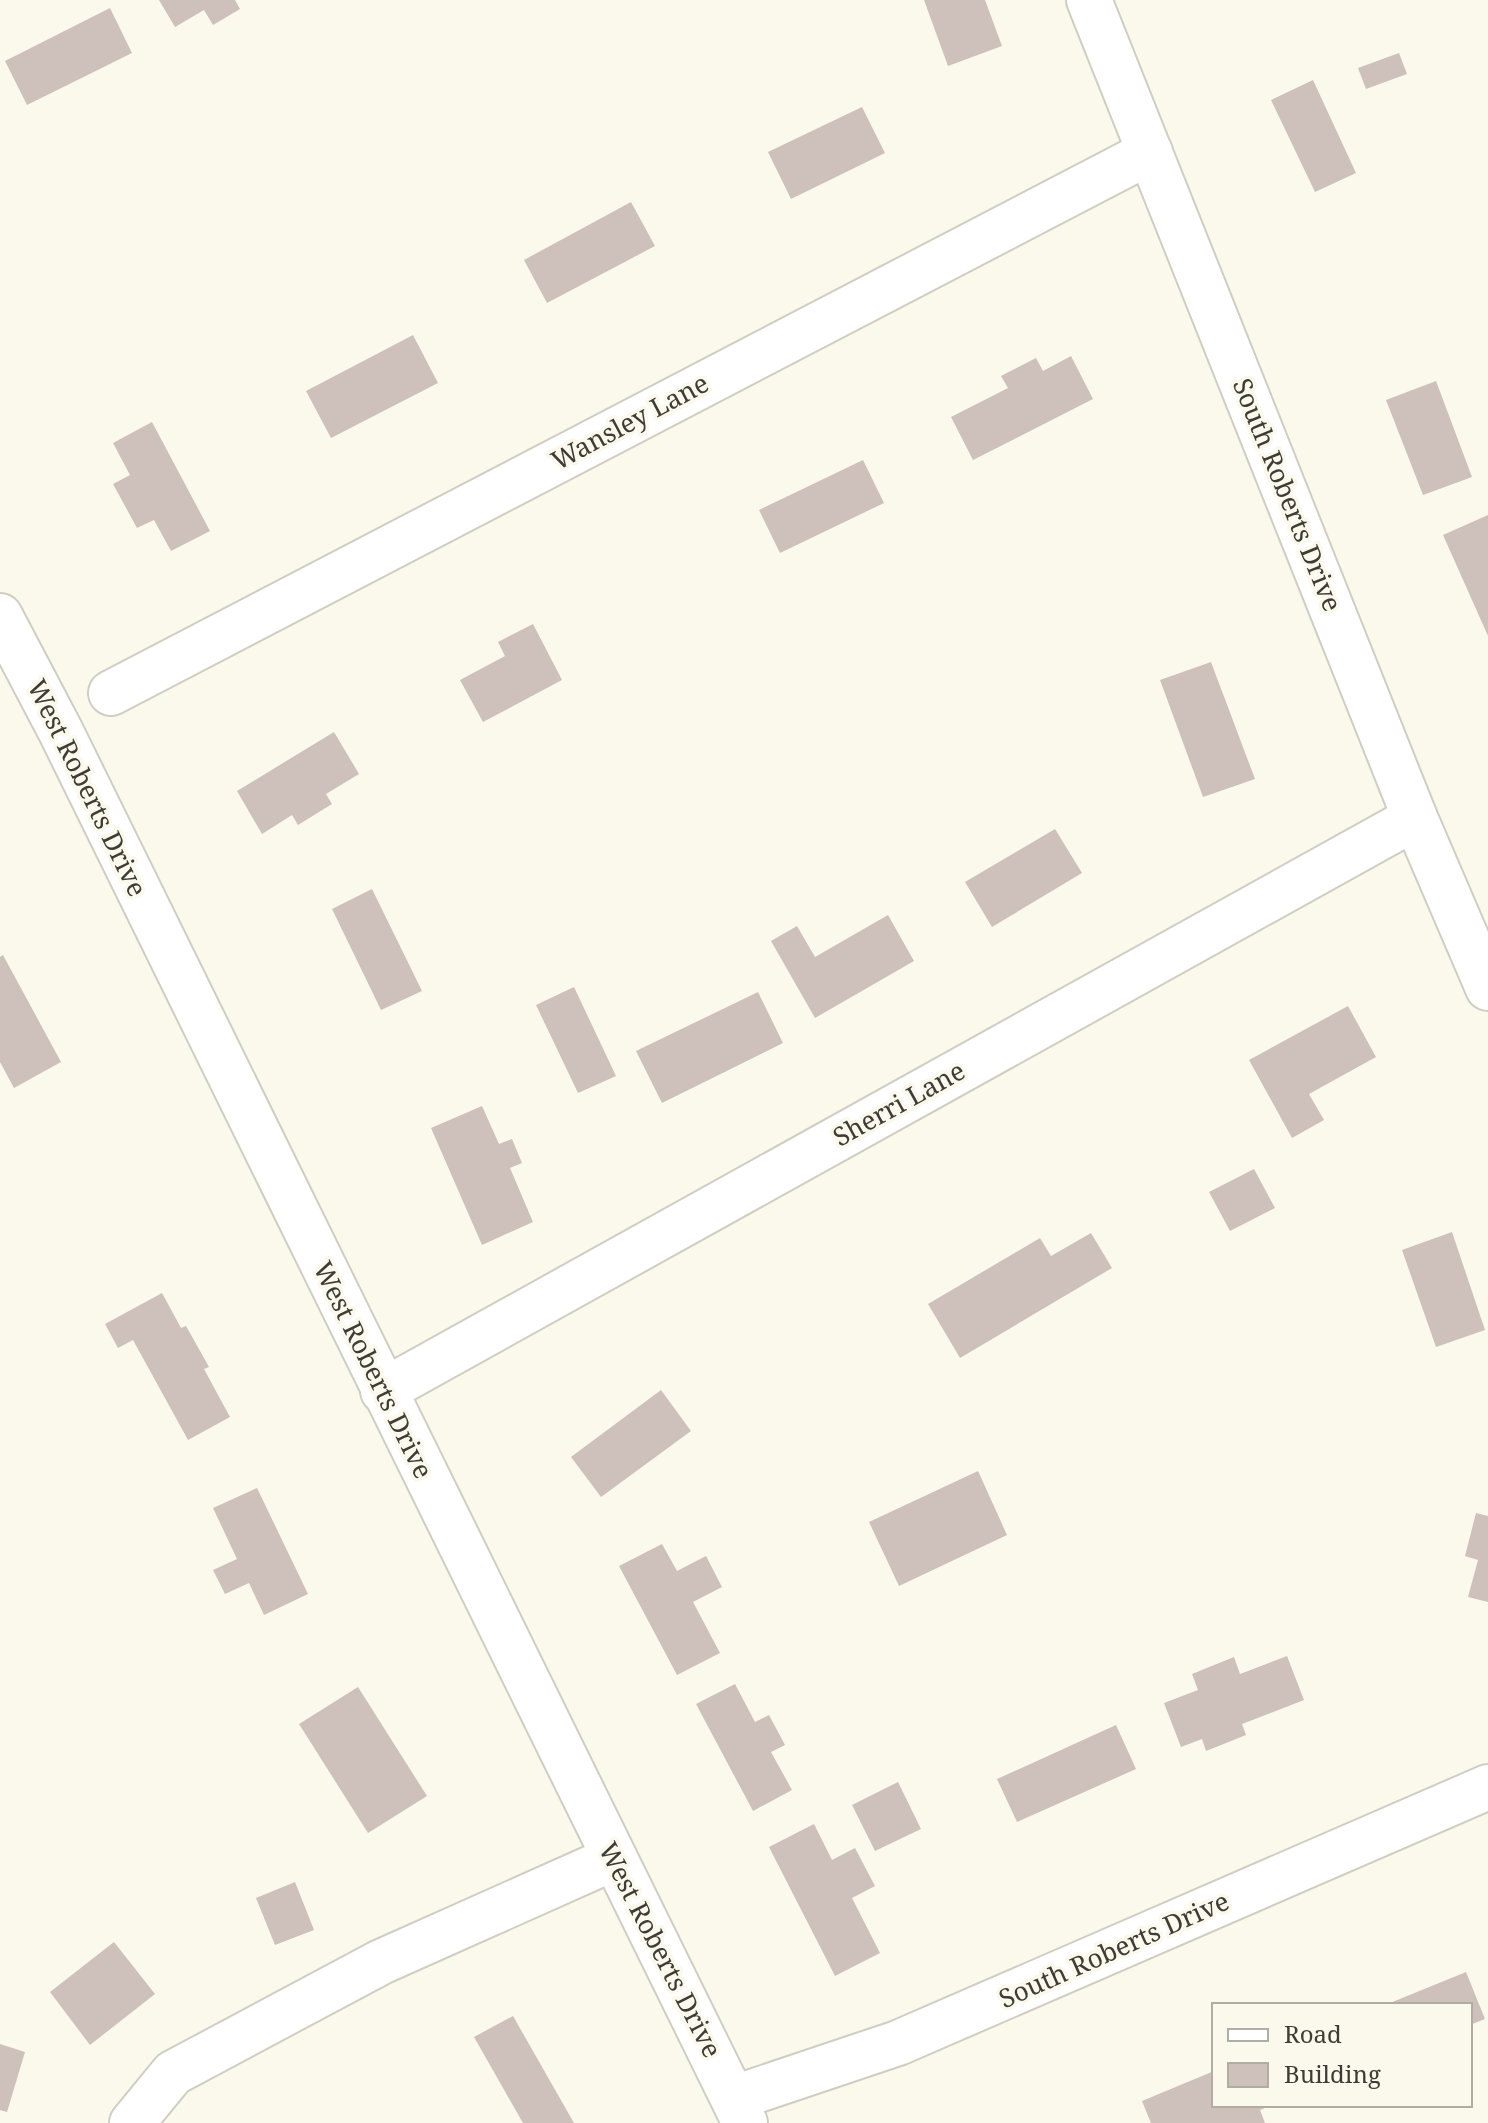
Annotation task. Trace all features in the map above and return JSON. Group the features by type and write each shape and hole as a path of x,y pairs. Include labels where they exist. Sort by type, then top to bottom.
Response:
{"street":[{"name":"South Roberts Drive","path":"1089,0 1415,818 1488,988"},
{"name":"Wansley Lane","path":"111,693 1150,152"},
{"name":"West Roberts Drive","path":"0,616 61,732 740,2111"},
{"name":"Sherri Lane","path":"383,1391 1415,818"},
{"name":"South Roberts Drive","path":"740,2111 1488,1787"},
{"path":"132,2123 173,2073 381,1962 614,1858"}],"building":[{"path":"159,0 235,0 240,9 213,25 204,10 175,27"},
{"path":"924,0 985,0 1002,46 948,66"},
{"path":"110,8 132,53 27,105 5,61"},
{"path":"1399,53 1407,74 1366,89 1358,68"},
{"path":"1313,80 1356,173 1315,192 1271,100"},
{"path":"862,107 885,153 791,199 768,152"},
{"path":"631,202 655,246 547,303 524,260"},
{"path":"413,335 438,383 331,438 306,391"},
{"path":"1071,356 1093,399 973,460 951,417 1008,388 1001,376 1036,358 1043,371"},
{"path":"1436,381 1472,477 1423,495 1386,400"},
{"path":"152,422 210,531 171,551 154,520 137,528 113,484 130,475 113,443"},
{"path":"863,460 884,503 780,553 759,510"},
{"path":"1488,515 1488,636 1443,535"},
{"path":"533,624 562,680 483,722 460,680 505,656 498,642"},
{"path":"1211,662 1255,779 1203,797 1160,680"},
{"path":"334,732 359,774 326,794 332,804 298,825 292,815 262,834 237,791"},
{"path":"1055,829 1082,873 992,927 965,882"},
{"path":"372,889 422,991 381,1010 332,909"},
{"path":"888,915 914,961 815,1018 771,941 797,926 815,957"},
{"path":"3,955 61,1062 14,1088 0,1062 0,957"},
{"path":"574,987 616,1076 578,1093 536,1005"},
{"path":"758,992 783,1043 662,1103 636,1051"},
{"path":"1348,1006 1376,1057 1309,1094 1324,1120 1292,1138 1249,1060"},
{"path":"482,1106 499,1144 512,1139 522,1163 510,1168 533,1222 482,1245 431,1128"},
{"path":"1254,1169 1275,1208 1230,1231 1209,1192"},
{"path":"1452,1232 1485,1330 1436,1347 1402,1250"},
{"path":"1091,1233 1112,1268 960,1358 928,1304 1040,1238 1051,1256"},
{"path":"162,1293 181,1328 186,1326 209,1367 204,1369 230,1417 188,1440 133,1340 118,1348 105,1324"},
{"path":"661,1390 691,1431 601,1497 571,1457"},
{"path":"978,1471 1007,1535 899,1586 869,1522"},
{"path":"257,1488 308,1594 264,1615 249,1583 225,1594 213,1570 237,1559 213,1508"},
{"path":"1476,1513 1488,1516 1488,1602 1468,1597 1478,1560 1465,1556"},
{"path":"662,1544 677,1571 706,1556 722,1587 693,1602 720,1653 677,1675 619,1566"},
{"path":"1287,1656 1304,1700 1242,1724 1246,1735 1206,1751 1202,1739 1181,1747 1164,1703 1198,1690 1192,1674 1234,1657 1240,1674"},
{"path":"735,1684 755,1722 769,1715 785,1745 771,1752 792,1790 753,1811 696,1704"},
{"path":"358,1687 427,1796 368,1833 299,1724"},
{"path":"1116,1725 1136,1769 1017,1822 997,1779"},
{"path":"898,1782 921,1829 875,1851 852,1805"},
{"path":"814,1824 832,1860 855,1848 875,1886 852,1898 880,1953 835,1976 769,1847"},
{"path":"295,1882 314,1930 275,1945 256,1898"},
{"path":"114,1942 155,1994 90,2045 50,1992"},
{"path":"1466,1972 1485,2019 1472,2024 1472,2003 1390,2003"},
{"path":"513,2016 574,2123 523,2123 474,2037"},
{"path":"0,2044 25,2052 7,2112 0,2110"},
{"path":"1212,2072 1212,2107 1267,2107 1260,2110 1265,2123 1151,2123 1142,2101"}]}
